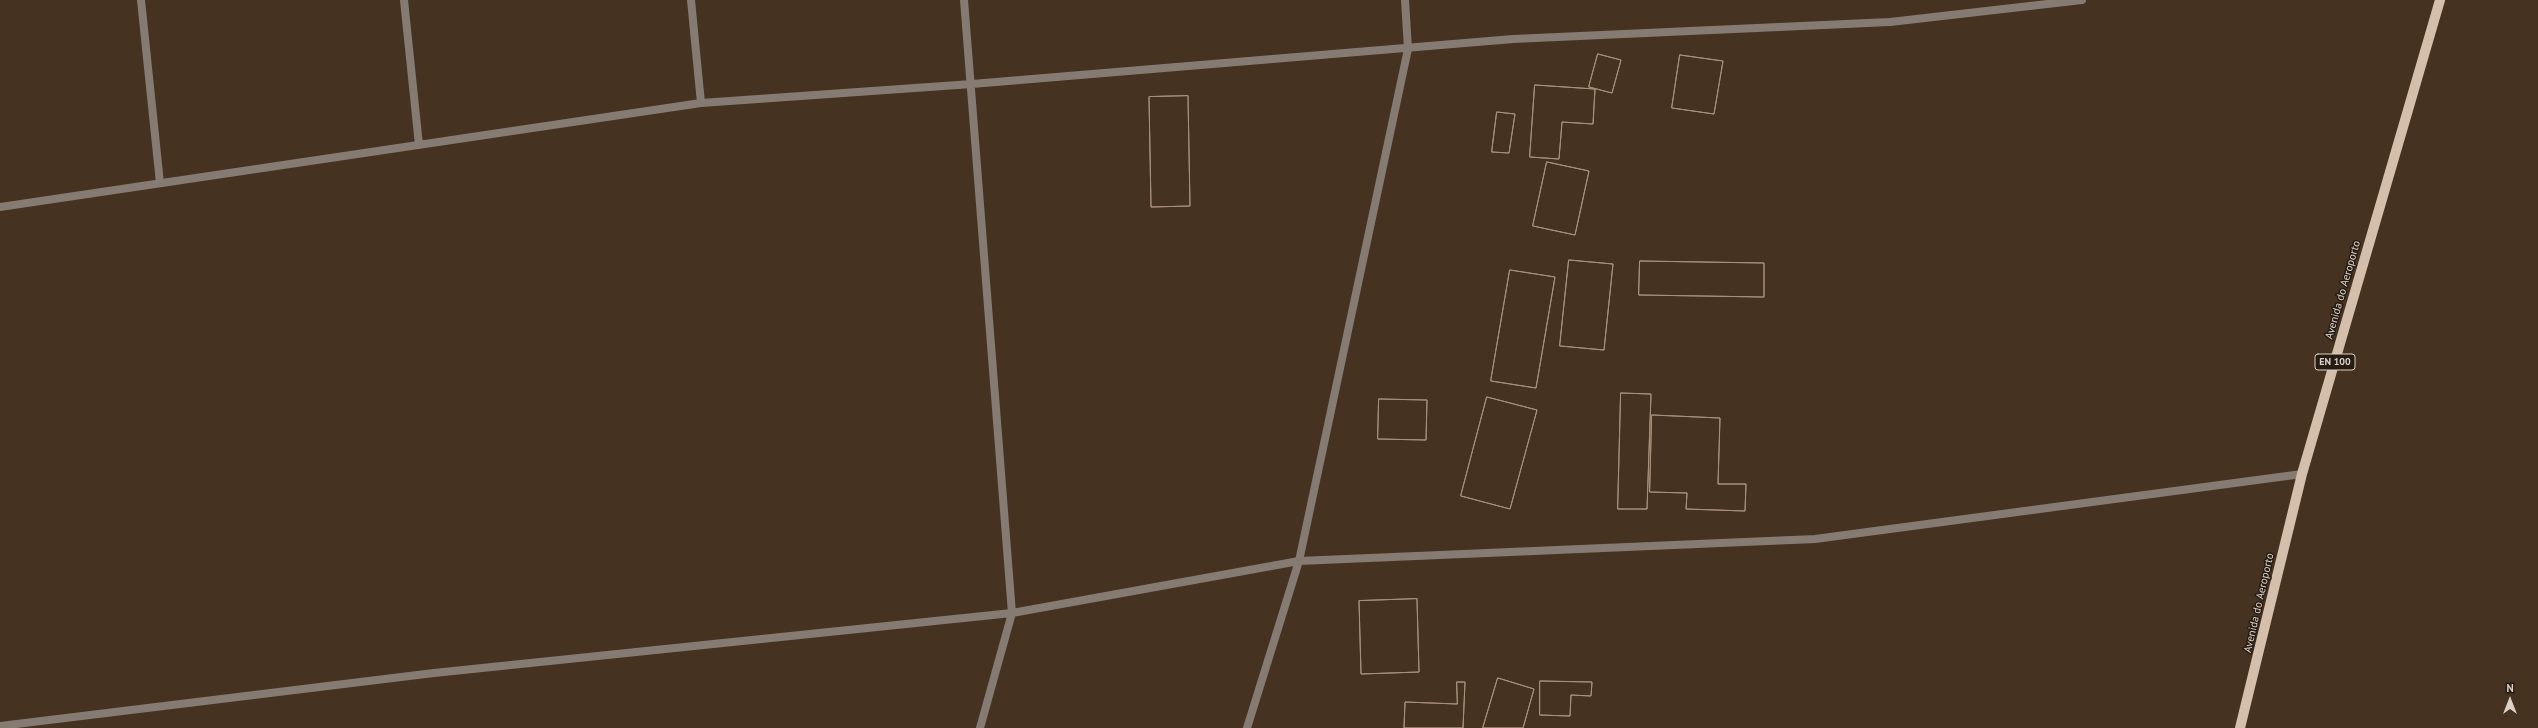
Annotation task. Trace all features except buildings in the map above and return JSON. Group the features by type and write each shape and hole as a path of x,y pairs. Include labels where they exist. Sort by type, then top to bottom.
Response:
{"main road":[{"name":"Avenida do Aeroporto","path":"2240,728 2302,474 2440,0"}],"street":[{"path":"141,0 160,183"},
{"path":"404,0 419,144"},
{"path":"691,0 701,103"},
{"path":"964,0 972,84 1012,613 980,728"},
{"path":"1247,728 1299,561 1408,49 1405,0"},
{"path":"0,207 701,103 972,84 1408,49 1513,39 1890,22 2082,0"},
{"path":"0,726 434,673 1012,613 1299,561 1815,539 2302,474"}]}
